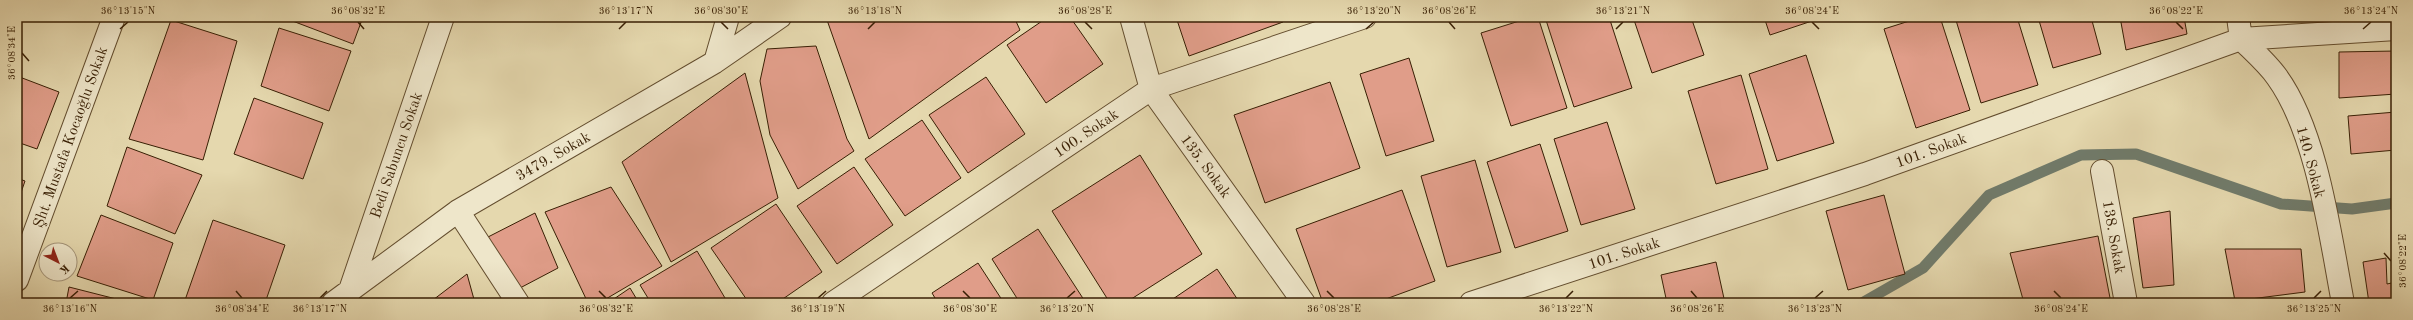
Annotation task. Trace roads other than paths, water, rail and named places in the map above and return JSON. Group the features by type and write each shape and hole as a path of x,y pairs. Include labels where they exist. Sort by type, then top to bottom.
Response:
{"street":[{"name":"Şht. Mustafa Kocaoğlu Sokak","path":"17,280 114,17"},
{"name":"Bedi Sabuncu Sokak","path":"341,298 443,17"},
{"path":"715,62 728,17"},
{"name":"3479. Sokak","path":"341,298 458,211 715,62 780,17"},
{"name":"135. Sokak","path":"1131,17 1151,89 1304,303"},
{"name":"100. Sokak","path":"833,303 1151,89 1365,17"},
{"path":"2238,17 2241,39"},
{"name":"101. Sokak","path":"1471,303 1865,174 2241,39 2396,29"},
{"name":"140. Sokak","path":"2241,39 2277,77 2304,128 2317,176 2343,303"},
{"name":"138. Sokak","path":"2102,171 2126,303"},
{"path":"458,211 518,303"}],"waterway":[{"path":"1862,303 1923,268 1989,195 2081,155 2136,154 2281,204 2352,209 2396,203"}]}
